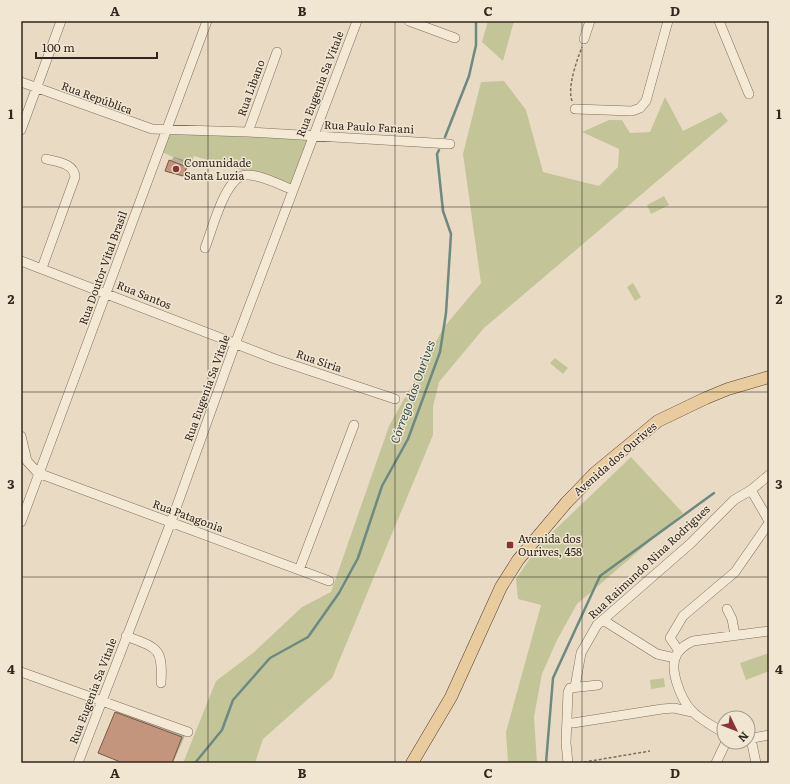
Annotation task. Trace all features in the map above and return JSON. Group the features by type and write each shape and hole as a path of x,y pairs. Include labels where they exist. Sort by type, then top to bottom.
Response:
{"main road":[{"name":"Avenida dos Ourives","path":"412,763 451,697 501,587 518,560 566,503 595,473 658,421 676,411 721,392 769,377"}],"street":[{"path":"21,130 61,21"},
{"name":"Rua Doutor Vital Brasil","path":"21,522 207,21"},
{"name":"Rua Eugenia Sa Vitale","path":"78,763 171,522 235,344 357,21"},
{"path":"409,21 455,38"},
{"path":"584,39 590,21"},
{"path":"575,108 632,111 640,108 646,101 668,21"},
{"path":"718,21 749,94"},
{"name":"Rua Libano","path":"248,132 277,52"},
{"name":"Rua República","path":"21,82 135,124 152,129 167,130"},
{"name":"Rua Paulo Fanani","path":"167,130 248,132 450,144"},
{"path":"42,268 75,177 70,166 46,159"},
{"path":"205,248 226,193 235,180 240,176 252,175 293,190"},
{"name":"Rua Santos","path":"21,261 107,293 235,344"},
{"name":"Rua Siria","path":"235,344 395,399"},
{"path":"299,570 354,425"},
{"path":"21,436 24,462 38,473"},
{"name":"Rua Patagonia","path":"38,473 329,581"},
{"name":"Rua Raimundo Nina Rodrigues","path":"568,763 567,702 570,688 575,687 581,653 597,625 614,608 690,544 734,500 751,490 769,475"},
{"path":"716,728 692,712 683,701 676,682 677,655 670,638 683,616 735,572 769,522 751,490"},
{"path":"727,609 732,619 735,635"},
{"path":"603,620 657,654 677,655"},
{"path":"677,655 683,646 694,641 769,631"},
{"path":"126,636 152,648 160,654 162,668 161,683"},
{"path":"21,672 188,732"},
{"path":"575,687 598,684"},
{"path":"573,723 662,709 674,708 692,712"},
{"path":"756,738 769,735"},
{"path":"716,763 722,750"},
{"path":"752,750 756,763"}],"path":[{"path":"575,108 570,98 571,87 575,67 584,39"},
{"path":"579,763 650,751"}],"green space":[{"path":"488,21 514,21 503,61 482,42"},
{"path":"504,81 526,110 543,172 599,186 618,167 619,149 582,132 609,120 622,120 630,133 650,132 665,97 683,131 721,112 728,121 484,328 439,382 433,407 433,435 332,678 263,739 255,763 183,763 216,681 253,653 302,607 331,592 389,426 444,327 481,283 463,154 481,82"},
{"path":"168,132 310,138 292,186 194,156 190,165 162,152"},
{"path":"664,196 669,205 651,214 647,205"},
{"path":"633,283 641,297 635,301 627,287"},
{"path":"555,358 568,368 563,374 550,363"},
{"path":"631,457 683,513 577,604 557,640 542,674 534,717 537,763 508,763 506,732 541,605 518,599 516,579 539,545"},
{"path":"769,653 769,671 746,680 740,663"},
{"path":"664,678 665,687 651,689 650,680"}],"building":[{"name":"Comunidade Santa Luzia","path":"169,160 187,167 183,176 165,171"},
{"path":"115,712 182,737 172,763 123,763 98,753"}],"waterway":[{"name":"Córrego dos Ourives","path":"445,137 469,76 476,45 476,21"},
{"name":"Córrego dos Ourives","path":"195,763 222,730 233,700 270,658 308,637 339,593 358,558 382,486 408,439 440,352 446,313 451,234 443,211 437,154 439,150"},
{"path":"546,763 553,678 600,576 714,493"}],"place":[{"name":"Comunidade Santa Luzia","path":"176,169"},
{"name":"Avenida dos Ourives, 458","path":"510,545"}]}
